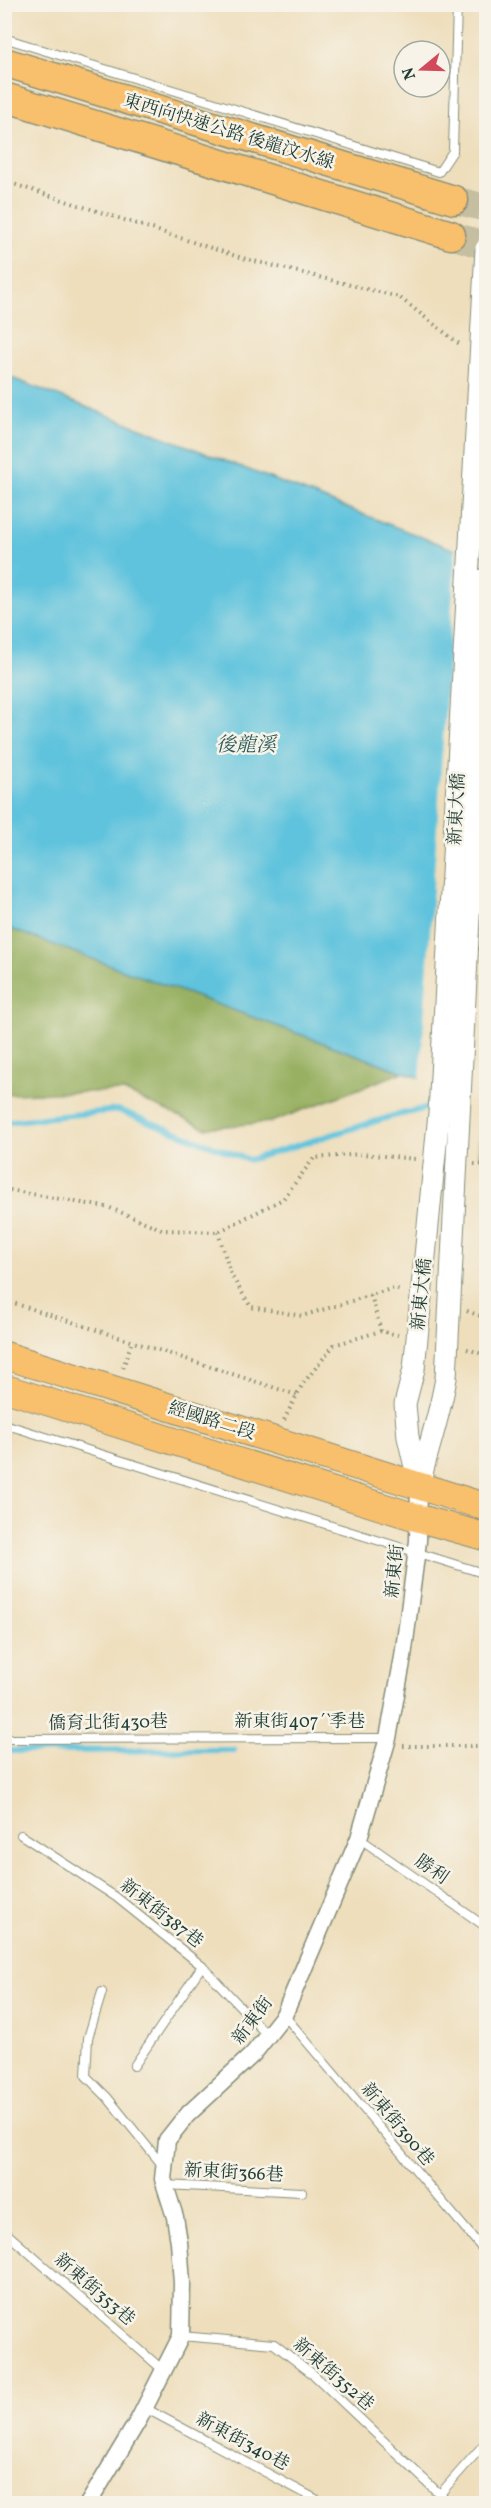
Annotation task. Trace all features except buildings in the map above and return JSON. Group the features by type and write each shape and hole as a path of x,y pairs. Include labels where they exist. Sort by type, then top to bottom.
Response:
{"highway":[{"name":"東西向快速公路 後龍汶水線","path":"4,62 454,200"},
{"name":"東西向快速公路 後龍汶水線","path":"4,97 451,235"}],"main road":[{"name":"經國路二段","path":"4,1355 486,1507"},
{"name":"經國路二段","path":"4,1388 418,1518 486,1537"}],"street":[{"name":"新東大橋","path":"419,1484 408,1437 405,1404 414,1369 439,1113 486,249"},
{"name":"新東大橋","path":"419,1484 429,1442 440,1417 446,1377 486,578"},
{"name":"新東街","path":"88,2504 145,2408 181,2336 182,2283 179,2242 175,2217 165,2185 163,2166 167,2140 186,2116 219,2087 284,2015 359,1838 387,1742 403,1657 416,1551 419,1484"}],"lane":[{"path":"4,38 439,172 453,151 457,4"},
{"path":"4,1424 486,1574"},
{"name":"新東街407ˊˋ季巷","path":"212,1737 387,1742"},
{"name":"僑育北街430巷","path":"4,1739 212,1737"},
{"name":"新東街387巷","path":"21,1835 116,1897 202,1966 267,2035"},
{"name":"勝利","path":"359,1838 486,1927"},
{"path":"134,2066 202,1966"},
{"path":"102,1992 88,2038 86,2076 107,2097 163,2166"},
{"name":"新東街390巷","path":"284,2015 486,2253"},
{"name":"新東街366巷","path":"165,2185 302,2192"},
{"name":"新東街353巷","path":"4,2231 164,2371"},
{"name":"新東街352巷","path":"181,2336 274,2344 314,2375 450,2504"},
{"name":"新東街340巷","path":"145,2408 325,2504"},
{"path":"440,2494 486,2442"}],"path":[{"path":"4,181 242,258 399,297 469,351"},
{"path":"4,1189 110,1208 164,1230 218,1232 283,1199 314,1158 362,1154 418,1159"},
{"path":"464,1163 486,1165"},
{"path":"218,1232 231,1275 251,1307 302,1316 394,1288 405,1291"},
{"path":"371,1295 381,1331"},
{"path":"4,1300 297,1395"},
{"path":"462,1309 486,1318"},
{"path":"281,1425 297,1395 334,1345 381,1331 404,1336"},
{"path":"121,1374 132,1341"},
{"path":"461,1347 486,1355"},
{"path":"387,1742 486,1746"}],"green space":[{"path":"5,927 403,1072 271,1122 205,1128 123,1091 5,1094"},
{"path":"481,1100 486,1102 486,1156 479,1155"}],"water":[{"name":"後龍溪","path":"4,375 486,562 486,1102 5,927"}],"pier":[{"path":"456,547 486,558 486,1028 482,1103 420,1081"}],"waterway":[{"path":"4,1122 118,1110 249,1160 393,1116 436,1106"},
{"path":"4,1751 234,1750"}],"tunnel":[{"path":"454,200 486,208"},
{"path":"451,235 486,246"}]}
